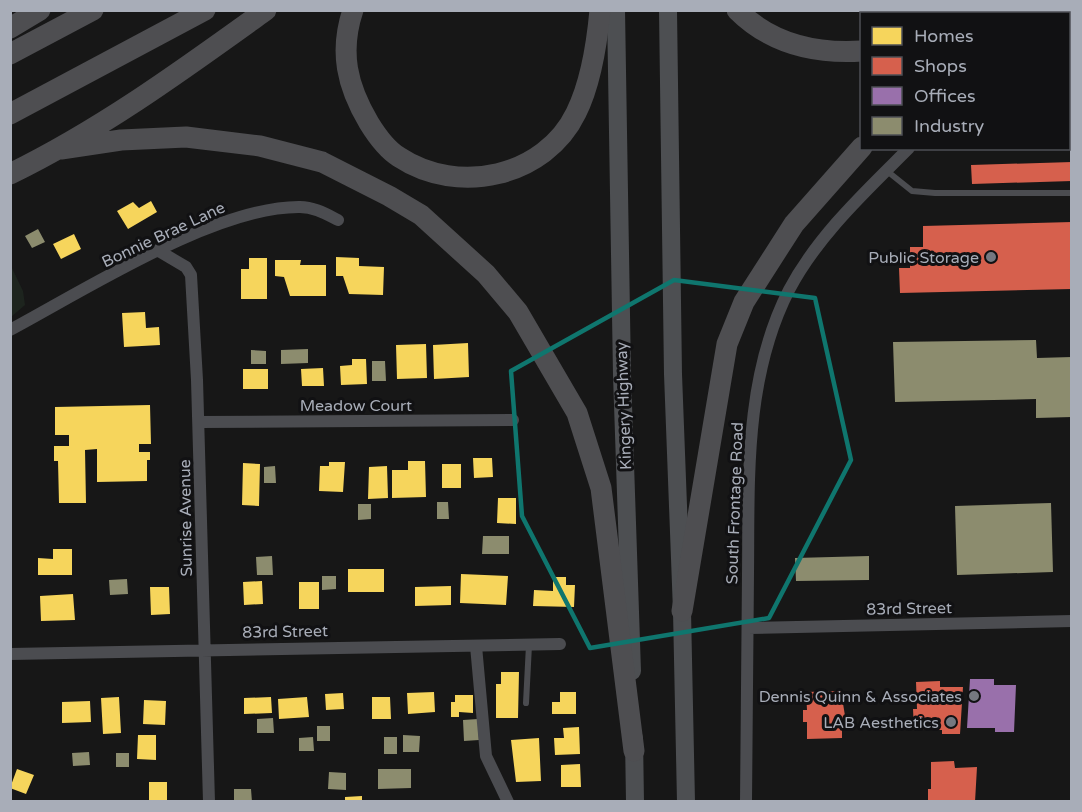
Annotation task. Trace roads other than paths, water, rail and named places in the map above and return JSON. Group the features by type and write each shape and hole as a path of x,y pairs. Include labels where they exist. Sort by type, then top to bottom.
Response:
{"highway":[{"path":"10,54 93,10"},
{"path":"10,114 205,10"},
{"path":"10,174 61,149 183,71 266,10"},
{"path":"353,10 345,43 345,66 352,92 377,136 398,157 419,167 441,174 471,178 504,174 543,153 558,140 576,113 587,83 600,10"},
{"path":"737,10 770,35 800,47 836,53 860,51"},
{"path":"10,28 39,11"},
{"path":"61,149 121,140 186,137 260,146 322,162 421,215 486,274 518,312 577,413 601,488 634,751"},
{"path":"682,611 727,344 744,302 788,233 860,148"}],"main road":[{"name":"Kingery Highway","path":"616,10 622,375 635,801"},
{"path":"668,10 673,374 686,801"}],"street":[{"name":"South Frontage Road","path":"746,801 750,433 769,337 789,290 811,256 856,201 907,150"},
{"name":"Bonnie Brae Lane","path":"10,330 159,251 240,216 279,208 302,207 320,211 338,220"},
{"name":"Sunrise Avenue","path":"159,251 186,267 191,276 199,422 209,801"},
{"name":"Meadow Court","path":"199,422 513,420"},
{"name":"83rd Street","path":"747,628 1071,621"},
{"name":"83rd Street","path":"10,654 560,644"},
{"path":"476,646 486,756 508,801"}],"lane":[{"path":"886,171 912,191 1071,193"},
{"path":"526,703 528,645"}],"place":[{"name":"Public Storage","path":"991,257"},
{"name":"Dennis Quinn & Associates","path":"974,696"},
{"name":"LAB Aesthetics","path":"951,722"}]}
